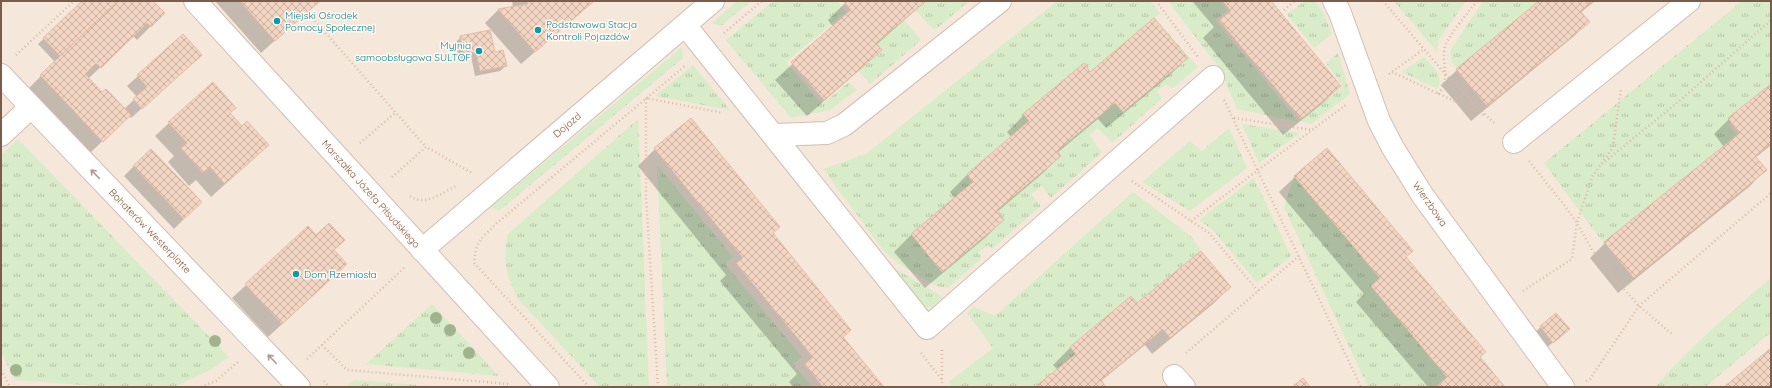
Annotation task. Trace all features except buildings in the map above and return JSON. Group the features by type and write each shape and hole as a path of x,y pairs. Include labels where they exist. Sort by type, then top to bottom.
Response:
{"street":[{"name":"Marszałka Józefa Piłsudskiego","path":"194,1 416,256 548,387"},
{"name":"Dojazd","path":"416,256 713,1"},
{"path":"775,135 827,133 844,125 1000,1"},
{"name":"Wierzbowa","path":"1334,1 1379,121 1423,196 1502,304 1574,385"},
{"path":"1514,142 1689,1"},
{"path":"685,25 775,135 927,328 1213,77"},
{"name":"Bohaterów Westerplatte","path":"7,67 31,107 298,387"},
{"path":"1,136 31,107"}],"path":[{"path":"7,67 74,1"},
{"path":"589,387 474,263 475,251 478,242 497,223 762,1"},
{"path":"1284,10 1295,1"},
{"path":"1383,1 1447,76 1514,142 1577,223 1592,250 1639,306 1673,335"},
{"path":"1438,94 1442,90 1447,76 1443,57 1446,42 1477,1"},
{"path":"1601,165 1684,97 1771,20"},
{"path":"314,21 426,147 473,173"},
{"path":"1191,220 1424,49"},
{"path":"1502,304 1572,259 1577,223 1592,177 1613,147 1627,51"},
{"path":"1392,72 1486,116"},
{"path":"646,98 724,113"},
{"path":"646,98 646,197 658,387"},
{"path":"360,143 396,113"},
{"path":"1312,130 1233,118 1361,387"},
{"path":"392,177 426,147"},
{"path":"1111,167 1208,233 1258,291"},
{"path":"387,171 396,182"},
{"path":"405,192 416,201 431,199 461,183"},
{"path":"1574,385 1590,379 1639,306 1771,193"},
{"path":"305,362 416,256"},
{"path":"1180,373 1258,291 1299,256"},
{"path":"322,345 347,370 509,384"},
{"path":"201,387 216,381 239,361"},
{"path":"1,370 10,387"}],"shaded area":[{"path":"1,1 1771,1 1771,387 1,387"}],"green space":[{"path":"737,1 751,1 721,26 712,23"},
{"path":"773,1 840,1 839,3 846,12 786,62 822,104 849,82 857,90 830,110 791,118 726,40"},
{"path":"926,1 969,1 935,30 915,10"},
{"path":"1057,1 1150,1 1160,13 1155,18 1198,67 1172,89 1166,84 1157,91 1162,98 1112,143 1098,128 1089,135 1102,152 1051,198 1042,186 1031,194 1041,206 992,249 988,245 978,253 982,258 948,288 936,286 899,264 883,250 823,169 866,154"},
{"path":"1168,1 1220,1 1227,10 1215,20 1299,122 1237,109 1220,69"},
{"path":"1304,1 1315,1 1325,15 1332,34 1314,48 1287,15"},
{"path":"1394,1 1466,1 1439,39 1437,52"},
{"path":"1483,1 1544,1 1459,71 1452,62 1450,51"},
{"path":"1742,1 1771,1 1771,91 1729,125 1740,139 1607,248 1544,163"},
{"path":"904,20 921,40 870,84 858,70 882,50 876,43"},
{"path":"682,47 683,58 499,211 491,207"},
{"path":"1338,53 1350,94 1311,124 1300,121 1343,86 1326,63"},
{"path":"1424,57 1439,75 1440,79 1437,89 1402,72"},
{"path":"693,65 730,110 655,96"},
{"path":"638,119 649,387 600,387 517,298 508,276 505,259 507,235"},
{"path":"1242,124 1300,133 1259,163"},
{"path":"1229,128 1247,168 1190,211 1142,182 1190,141 1202,151"},
{"path":"18,139 229,357 210,370 174,387 110,387 15,380 1,352 1,155"},
{"path":"657,165 733,257 725,264 802,357 793,364 812,387 667,387"},
{"path":"1294,176 1380,278 1371,286 1447,377 1437,385 1438,387 1368,387 1284,207"},
{"path":"1254,178 1291,256 1257,283 1213,230 1199,220"},
{"path":"1133,192 1192,237 1201,251 1137,303 1131,296 1070,347 1076,354 1035,387 950,387 950,381 993,348 967,313 974,307 995,316"},
{"path":"886,263 943,297 931,307 924,307"},
{"path":"1771,278 1771,332 1705,387 1655,387 1711,330"},
{"path":"432,304 499,376 366,364"},
{"path":"354,380 444,387 345,387"}],"place":[{"name":"Miejski Ośrodek Pomocy Społecznej","path":"277,21"},
{"name":"Podstawowa Stacja Kontroli Pojazdów","path":"538,30"},
{"name":"Myjnia samoobsługowa SULTOF","path":"479,51"},
{"name":"Dom Rzemiosła","path":"296,274"}]}
